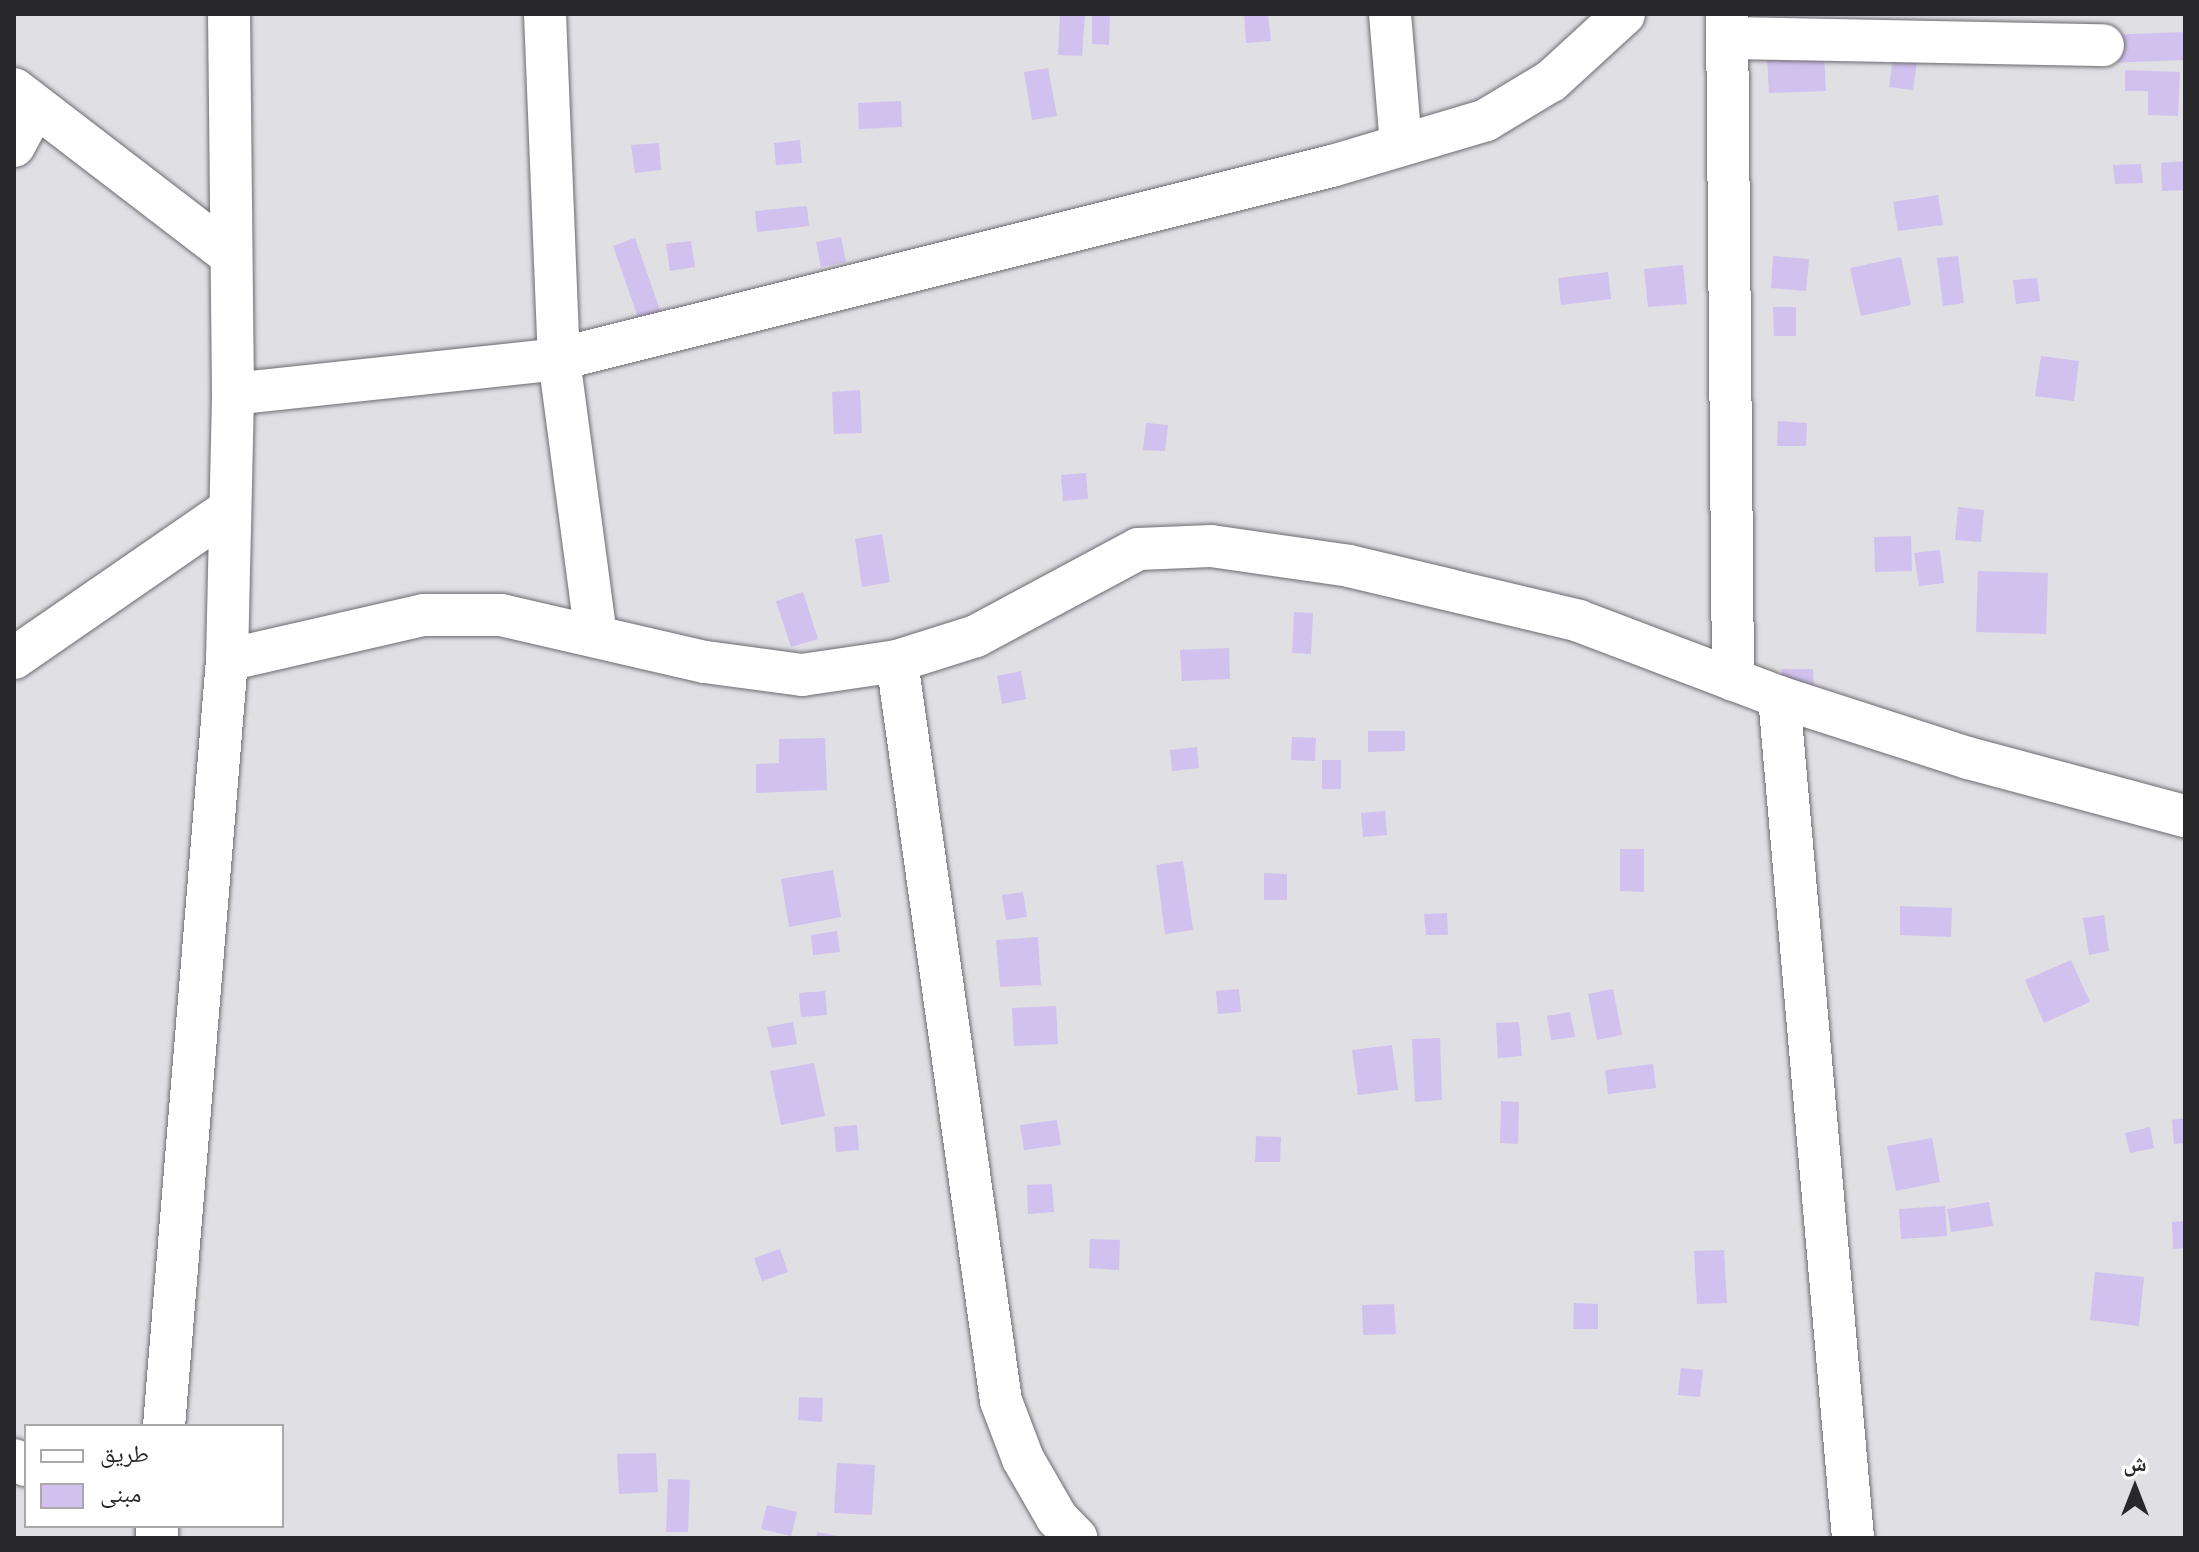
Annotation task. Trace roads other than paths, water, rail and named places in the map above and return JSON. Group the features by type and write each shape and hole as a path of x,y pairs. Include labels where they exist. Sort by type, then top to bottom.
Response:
{"street":[{"path":"164,1424 227,660 233,394 228,253 229,14"},
{"path":"545,14 559,359 596,635"},
{"path":"1390,14 1401,145"},
{"path":"233,394 559,359 1401,145 1486,120 1551,81 1624,14"},
{"path":"1733,680 1727,26 2103,45"},
{"path":"14,146 24,98 228,253"},
{"path":"14,658 230,509"},
{"path":"227,660 424,615 501,615 705,662 802,675 897,661 976,636 1138,549 1211,546 1349,566 1579,621 1779,697 1968,758 2185,816"},
{"path":"897,661 1001,1401 1023,1459 1057,1518 1076,1538"},
{"path":"1779,697 1853,1538"}]}
